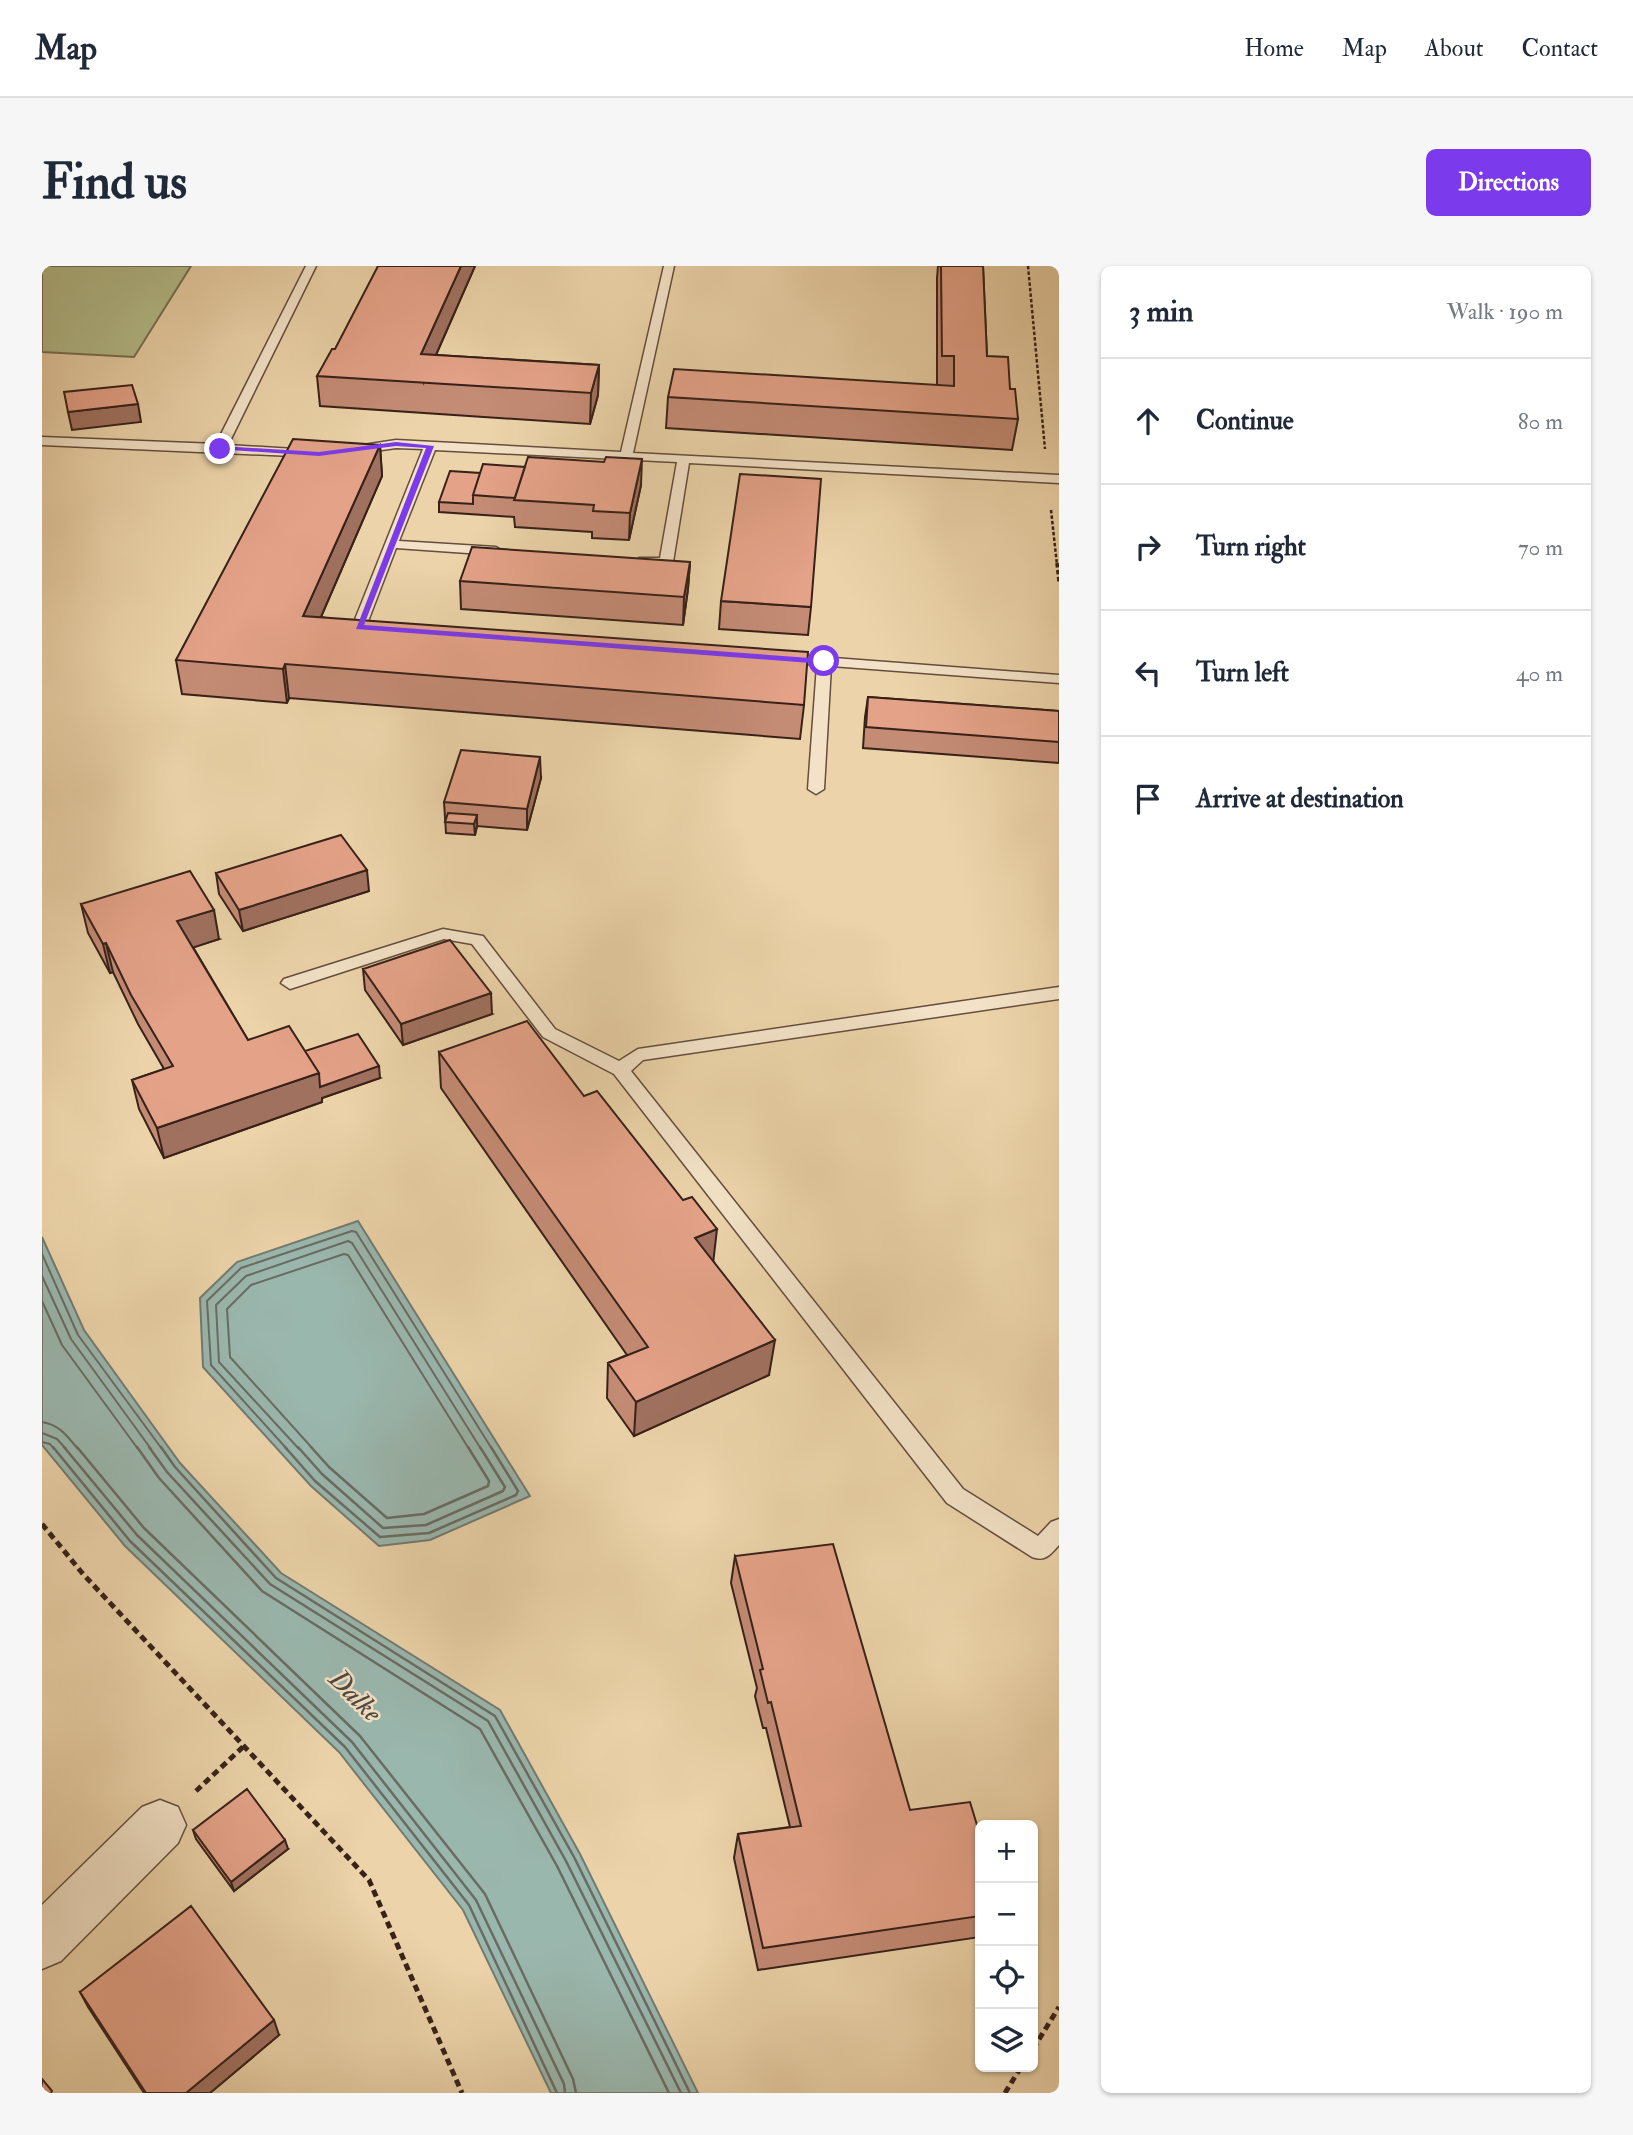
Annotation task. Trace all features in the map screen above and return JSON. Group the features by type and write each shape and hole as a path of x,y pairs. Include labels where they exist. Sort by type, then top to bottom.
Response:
{"street":[{"path":"42,1941 160,1825"}],"lane":[{"path":"220,449 311,266"},
{"path":"626,456 669,266"},
{"path":"42,441 319,454"},
{"path":"345,451 396,444 1054,479"},
{"path":"387,629 359,627 430,446"},
{"path":"625,559 666,562 684,459"},
{"path":"392,544 515,552"},
{"path":"769,657 1059,679"},
{"path":"816,789 824,661"},
{"path":"290,983 443,934 477,940 549,1033 620,1070 955,1496 1040,1550 1059,1529"},
{"path":"620,1070 638,1055 1059,993"}],"path":[{"path":"1028,266 1054,479 1059,582"},
{"path":"42,1524 83,1574 369,1880 462,2093"},
{"path":"160,1825 245,1745"},
{"path":"1038,2041 1059,2007"},
{"path":"1005,2093 1018,2072"}],"green space":[{"path":"42,266 191,266 134,357 42,352"}],"water":[{"path":"358,1221 530,1496 430,1540 379,1546 311,1486 203,1367 200,1298 237,1262"},
{"name":"Dalke","path":"42,1237 84,1330 180,1463 281,1573 500,1710 580,1854 698,2093 551,2093 463,1910 339,1752 125,1546 42,1445"}],"building":[{"path":"378,266 461,266 421,354 599,365 591,393 317,376 332,349 335,349"},
{"path":"941,266 983,266 987,356 1008,357 1010,389 1015,389 1018,419 668,397 674,369 954,386 954,356 942,356"},
{"path":"132,385 138,404 68,412 64,392"},
{"path":"293,439 380,445 303,616 808,652 804,705 285,664 283,669 176,660"},
{"path":"528,457 604,462 606,457 642,459 630,513 593,511 594,505 514,500"},
{"path":"483,464 525,467 515,498 473,495"},
{"path":"450,471 480,473 473,504 439,502"},
{"path":"740,474 821,479 811,607 721,601"},
{"path":"472,547 690,562 684,597 460,581"},
{"path":"868,697 1059,711 1059,742 866,727"},
{"path":"461,750 540,757 527,809 444,802"},
{"path":"448,813 477,815 474,824 445,822"},
{"path":"341,835 367,870 239,910 216,873"},
{"path":"190,871 214,910 177,921 248,1040 289,1026 319,1073 157,1128 132,1080 173,1066 131,995 106,943 103,944 81,904"},
{"path":"450,940 491,993 401,1024 363,969"},
{"path":"527,1021 584,1096 597,1091 683,1200 692,1197 717,1229 695,1238 775,1340 636,1402 608,1363 648,1347 439,1052"},
{"path":"358,1034 379,1066 320,1087 319,1073 305,1051"},
{"path":"833,1544 910,1810 970,1802 975,1820 975,1917 763,1948 738,1834 801,1826 771,1702 768,1703 760,1670 763,1669 735,1556"},
{"path":"247,1789 285,1840 231,1882 193,1830"},
{"path":"191,1906 274,2020 186,2093 146,2093 80,1992"},
{"path":"42,2079 52,2091 51,2093 42,2093"}],"route":[{"path":"220,449 319,454 396,444 430,446 359,627 824,661"}]}
